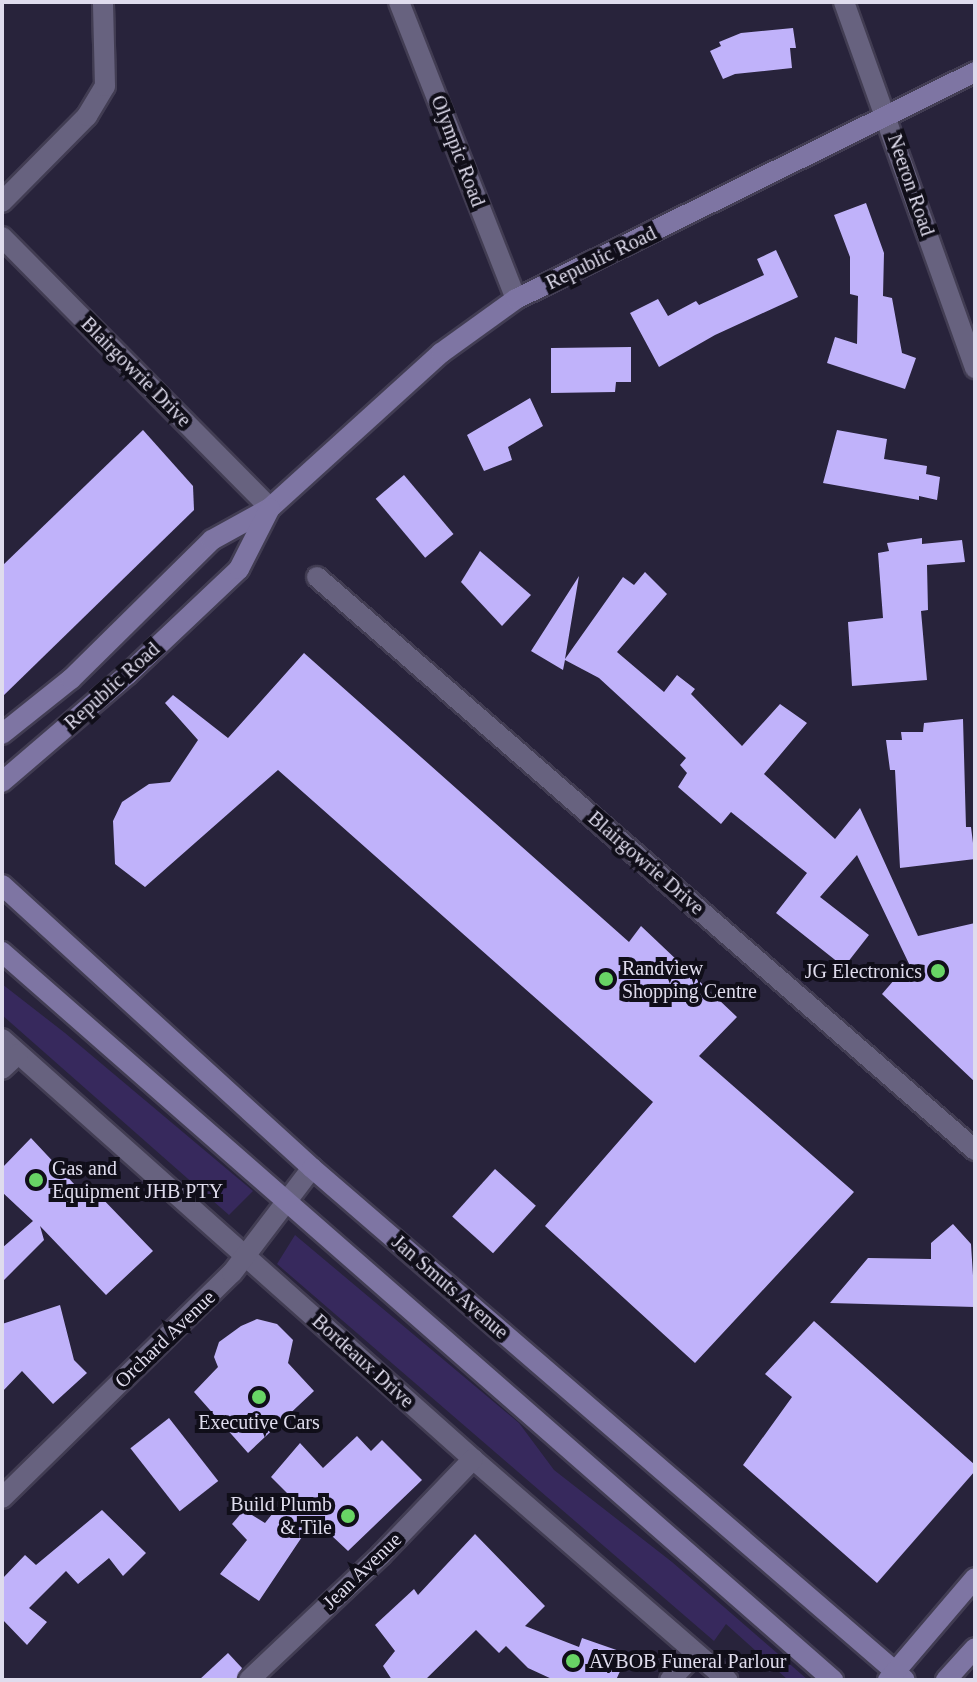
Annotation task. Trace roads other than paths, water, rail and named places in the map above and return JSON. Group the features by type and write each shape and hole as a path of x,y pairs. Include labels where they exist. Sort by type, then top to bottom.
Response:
{"main road":[{"name":"Republic Road","path":"2,734 71,679 212,540 270,508 441,353 516,299 975,72"},
{"name":"Republic Road","path":"2,782 127,675 239,569 270,508"},
{"name":"Jan Smuts Avenue","path":"2,885 312,1168 896,1677"},
{"path":"2,952 833,1680"},
{"path":"2,970 65,1006"},
{"path":"896,1677 975,1578"},
{"path":"946,1680 975,1648"}],"street":[{"path":"2,202 87,116 105,86 103,2"},
{"name":"Olympic Road","path":"399,2 516,299"},
{"name":"Neeron Road","path":"844,2 975,368"},
{"name":"Blairgowrie Drive","path":"2,237 270,508"},
{"name":"Blairgowrie Drive","path":"317,577 975,1150"},
{"name":"Bordeaux Drive","path":"2,1039 473,1459 727,1680"},
{"path":"2,1069 18,1054"},
{"name":"Orchard Avenue","path":"2,1498 221,1284 312,1168"},
{"name":"Jean Avenue","path":"249,1680 381,1555 473,1459"},
{"path":"670,1680 696,1653"}],"place":[{"name":"JG Electronics","path":"938,971"},
{"name":"Randview Shopping Centre","path":"606,979"},
{"name":"Gas and Equipment JHB PTY","path":"36,1180"},
{"name":"Executive Cars","path":"259,1397"},
{"name":"Build Plumb & Tile","path":"348,1516"},
{"name":"AVBOB Funeral Parlour","path":"573,1661"}]}
